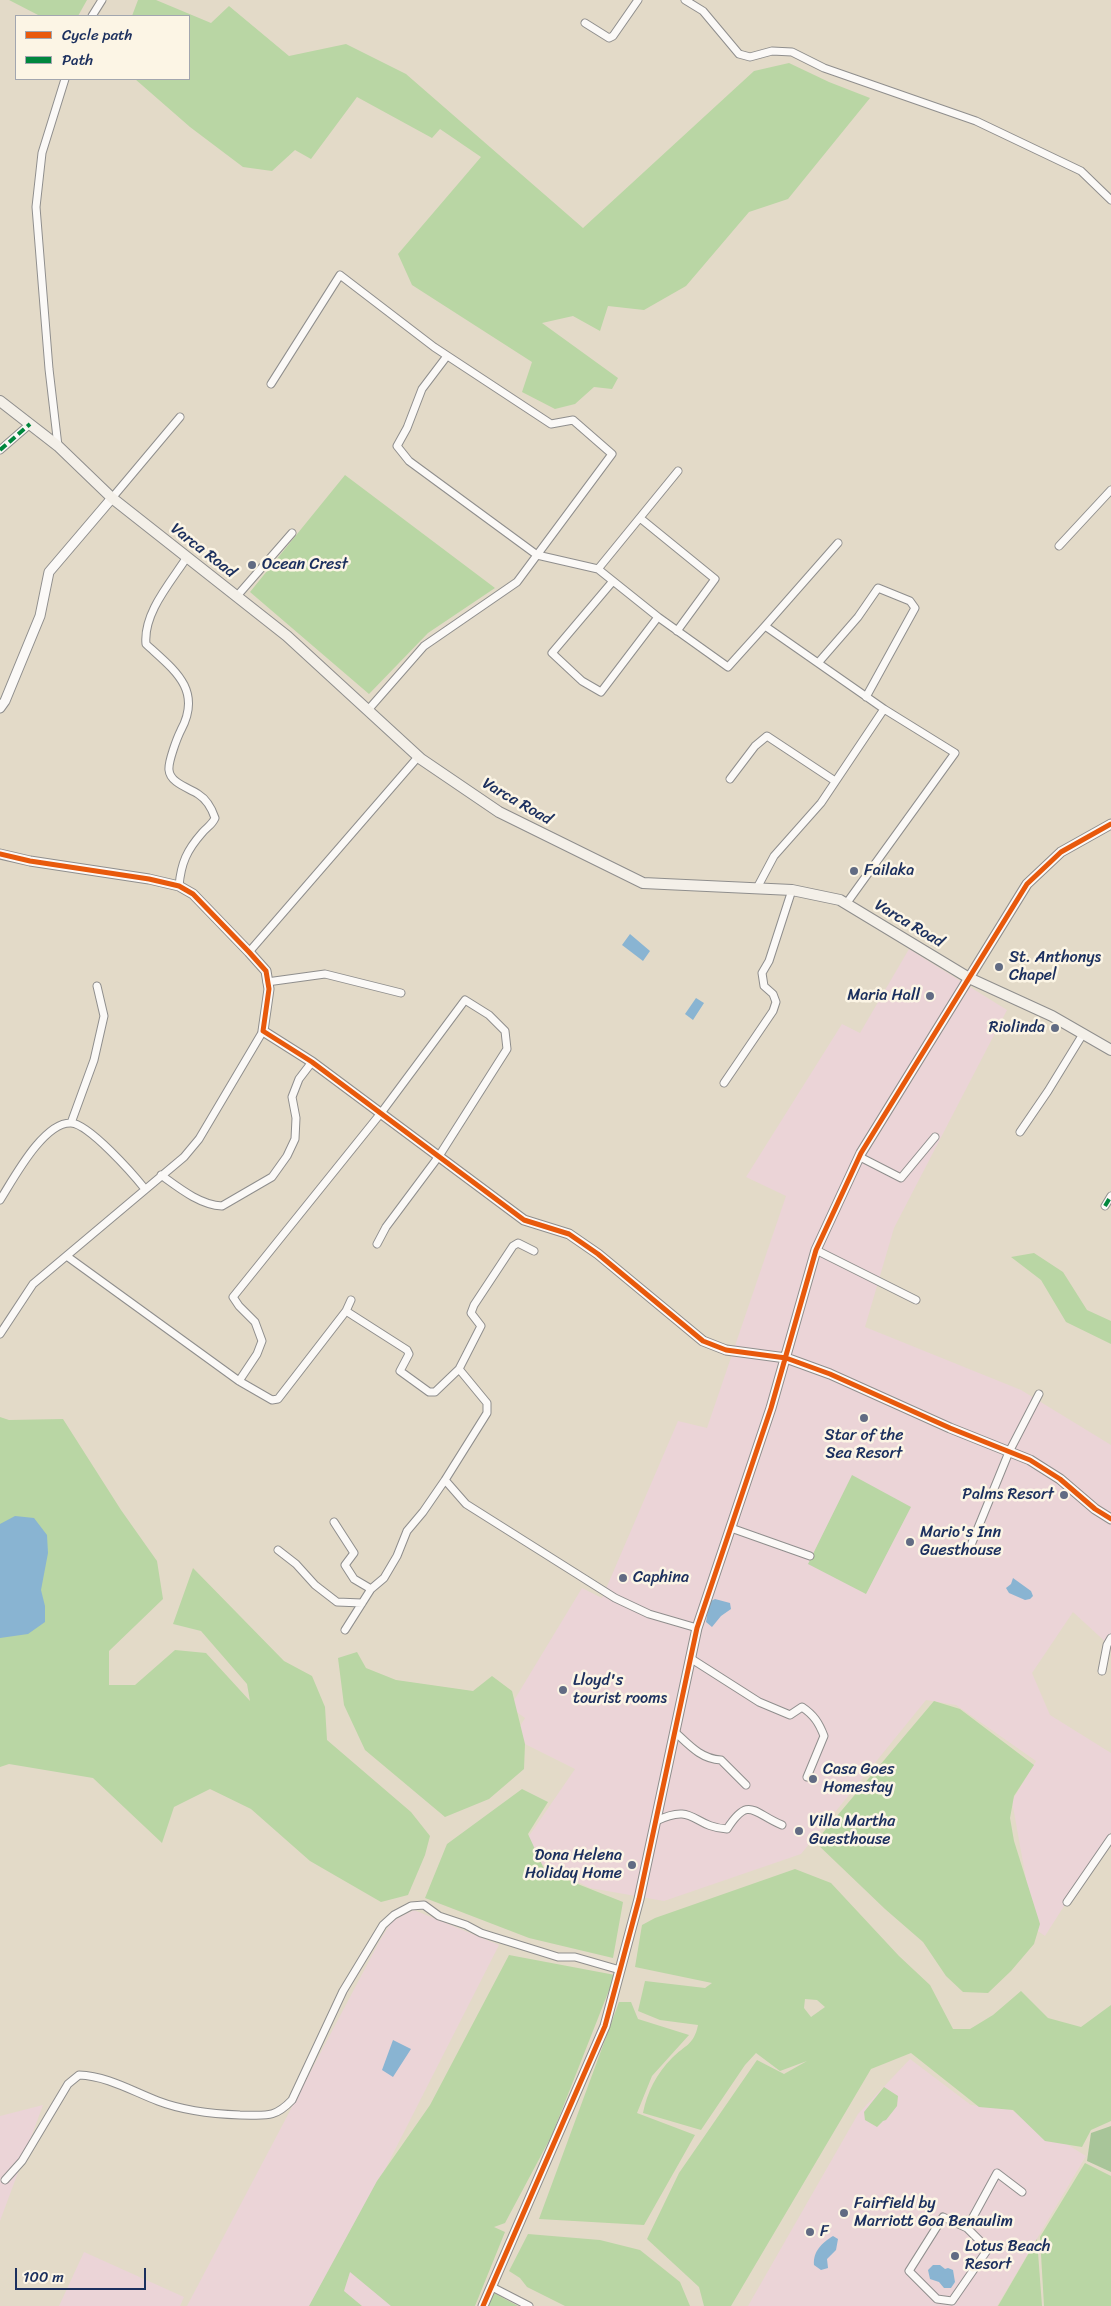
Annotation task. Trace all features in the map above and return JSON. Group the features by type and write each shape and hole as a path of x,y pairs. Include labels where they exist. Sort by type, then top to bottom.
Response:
{"main road":[{"name":"Varca Road","path":"0,401 58,446 112,498 287,636 418,757 499,812 643,882 792,890 840,900 969,978 1052,1016 1111,1050"}],"street":[{"path":"93,15 102,0"},
{"path":"585,23 609,38 614,36 638,0"},
{"path":"685,0 703,12 739,54 750,57 772,51 792,52 824,68 976,121 1081,171 1111,200"},
{"path":"58,446 49,368 36,207 42,153 65,80"},
{"path":"271,384 340,275 447,356 551,424 573,420 612,454 517,582 424,646 368,710"},
{"path":"447,356 422,389 397,446 410,461 537,555 598,569 658,617 728,668 838,542"},
{"path":"0,708 5,702 40,616 50,572 180,417"},
{"path":"0,450 30,424"},
{"path":"598,569 678,471"},
{"path":"1059,546 1111,490"},
{"path":"640,518 715,579 677,631"},
{"path":"237,596 292,533"},
{"path":"179,886 181,866 192,846 204,830 213,824 215,818 212,808 199,794 178,782 173,778 169,770 175,740 188,714 188,702 185,685 179,674 146,644 145,633 159,600 187,557"},
{"path":"613,581 552,653 582,681 601,692 658,617"},
{"path":"818,663 858,617 878,588 910,601 915,608 866,697"},
{"path":"765,626 866,697 955,753 846,904"},
{"path":"757,888 774,856 820,803 884,709"},
{"path":"730,779 755,746 767,736 835,782"},
{"path":"249,952 418,757"},
{"path":"483,2306 605,2026 639,1899 696,1628 771,1408 816,1250 860,1157 1027,884 1061,852 1111,824"},
{"path":"0,854 30,861 179,886 193,894 266,971 268,989 263,1032 199,1139 184,1156 68,1257 34,1284 0,1334"},
{"path":"724,1083 776,1002 773,994 764,986 762,974 769,961 792,890"},
{"path":"267,982 325,974 401,993"},
{"path":"71,1123 94,1060 104,1016 97,986"},
{"path":"239,1382 257,1354 262,1341 255,1322 238,1306 233,1297 381,1113 465,1000 489,1015 505,1030 507,1049 438,1155 386,1227 377,1244"},
{"path":"263,1032 312,1062 524,1220 569,1234 591,1249 703,1342 726,1350 786,1358 830,1374 950,1428 1030,1460 1060,1479 1094,1509 1111,1519"},
{"path":"1020,1132 1083,1034"},
{"path":"162,1175 186,1192 213,1206 222,1206 272,1178 287,1156 295,1139 296,1118 292,1097 299,1079 312,1062"},
{"path":"0,1200 43,1138 58,1126 71,1123 84,1129 100,1142 145,1189"},
{"path":"860,1157 901,1178 935,1137"},
{"path":"1105,1206 1111,1196"},
{"path":"346,1311 406,1350 409,1354 400,1371 429,1392 436,1392 459,1369 481,1326 472,1314 474,1305 513,1246 518,1243 534,1251"},
{"path":"816,1250 916,1300"},
{"path":"68,1257 239,1382 272,1400 278,1399 346,1311 351,1300"},
{"path":"345,1630 371,1589 384,1578 397,1556 407,1531 445,1480 487,1413 487,1404 459,1369"},
{"path":"971,1545 1009,1452 1039,1394"},
{"path":"445,1480 466,1504 615,1598 649,1614 696,1628"},
{"path":"334,1522 354,1553 345,1565 354,1579 371,1589"},
{"path":"731,1528 810,1556"},
{"path":"278,1550 296,1564 316,1585 338,1602 362,1603"},
{"path":"1102,1671 1107,1645 1111,1638"},
{"path":"690,1658 759,1702 790,1716 802,1707 811,1713 819,1723 824,1736 808,1777"},
{"path":"674,1732 696,1752 710,1759 721,1760 746,1785"},
{"path":"656,1821 669,1814 683,1812 708,1826 727,1829 737,1814 744,1809 751,1809 782,1825"},
{"path":"1067,1902 1110,1842"},
{"path":"5,2180 22,2161 68,2084 79,2075 109,2080 179,2108 228,2114 271,2115 281,2112 292,2100 343,1991 383,1925 394,1915 410,1906 424,1905 439,1916 466,1925 481,1933 558,1957 576,1957 620,1970"},
{"path":"967,2228 997,2173 1022,2192"},
{"path":"943,2216 967,2228 988,2249 952,2301 937,2298 909,2271 943,2216"},
{"path":"492,2288 529,2306"},
{"path":"931,2306 937,2298"}],"shaded area":[{"path":"909,949 1007,1010 894,1228 865,1327 1021,1390 1111,1445 1111,1647 1073,1612 1032,1673 1050,1715 1111,1753 1111,1832 1045,1936 1035,1929 1012,1801 1036,1761 956,1705 926,1700 801,1854 664,1901 590,1888 518,1852 575,1769 513,1738 525,1718 510,1707 582,1588 602,1598 678,1421 707,1428 786,1196 746,1177 842,1024 860,1033"},
{"path":"414,1910 499,1945 339,2260 446,2306 187,2306 379,1942 392,1921"},
{"path":"910,2059 971,2105 1010,2109 1086,2156 997,2306 748,2306 858,2114"},
{"path":"43,2105 0,2221 0,2116"},
{"path":"84,2252 184,2297 180,2306 59,2306"}],"green space":[{"path":"9,0 87,0 79,15 38,15"},
{"path":"138,0 156,0 211,23 229,6 289,56 346,44 406,74 583,228 754,71 789,63 829,82 870,98 788,199 749,212 686,286 644,310 608,306 600,331 573,316 542,323 618,378 612,389 594,387 575,404 555,409 522,392 532,362 412,285 398,254 481,157 440,129 432,138 357,97 311,159 295,150 272,171 243,167 190,127 136,80 190,80 190,15 132,15"},
{"path":"345,475 495,588 428,633 369,694 250,592"},
{"path":"1034,1253 1063,1272 1087,1310 1111,1321 1111,1344 1066,1322 1041,1280 1011,1257"},
{"path":"0,1417 9,1420 63,1419 121,1510 157,1561 163,1599 109,1651 109,1685 135,1685 175,1650 206,1653 250,1701 247,1684 201,1631 173,1624 193,1568 284,1661 312,1676 325,1707 327,1740 411,1812 430,1836 425,1855 408,1895 381,1902 310,1861 251,1809 210,1789 174,1807 162,1843 93,1778 9,1764 0,1767"},
{"path":"852,1475 911,1507 866,1594 808,1564"},
{"path":"357,1652 366,1668 396,1680 473,1691 492,1676 512,1691 525,1744 524,1769 489,1799 445,1817 365,1750 344,1705 338,1658"},
{"path":"934,1701 960,1709 1034,1765 1014,1796 1010,1818 1014,1841 1040,1924 1034,1944 1011,1971 988,1993 963,1992 946,1976 923,1942 885,1909 815,1842"},
{"path":"522,1789 548,1802 528,1834 545,1871 623,1902 613,1958 529,1938 425,1898 447,1844"},
{"path":"795,1869 831,1883 899,1956 930,1985 953,2029 970,2029 993,2015 1021,1991 1048,2018 1081,2027 1111,2005 1111,2121 1091,2130 1082,2147 1045,2141 1013,2110 979,2107 911,2053 871,2069 731,2306 704,2306 699,2287 647,2239 679,2173 757,2060 784,2074 807,2061 780,2071 756,2053 745,2065 701,2130 643,2113 650,2090 657,2076 672,2058 691,2041 698,2025 660,2020 638,2011 645,1981 705,1988 712,1983 635,1967 642,1925 655,1918","holes":["805,1999 817,2000 825,2007 811,2017 804,2008"]},
{"path":"509,1955 615,1975 552,2135 505,2223 494,2227 505,2232 475,2306 391,2306 350,2272 344,2291 362,2306 309,2306 377,2181 430,2105"},
{"path":"619,2002 631,2002 638,2019 689,2035 652,2076 637,2113 695,2135 644,2225 539,2219"},
{"path":"884,2087 898,2096 897,2106 886,2120 877,2127 865,2120 864,2112"},
{"path":"1111,2126 1111,2172 1087,2161 1091,2133"},
{"path":"1085,2163 1111,2176 1111,2306 1044,2306 1040,2237"},
{"path":"528,2234 600,2240 640,2250 680,2282 690,2306 565,2306 527,2287 520,2278 509,2271"},
{"path":"1037,2239 1042,2306 998,2306"},
{"path":"494,2293 518,2306 488,2306"}],"water":[{"path":"630,934 650,951 643,961 622,945"},
{"path":"696,998 704,1003 693,1020 685,1014"},
{"path":"15,1516 34,1518 47,1535 48,1553 41,1590 45,1606 45,1622 28,1634 0,1638 0,1524"},
{"path":"1013,1578 1031,1591 1033,1596 1030,1599 1025,1600 1009,1593 1006,1588 1011,1584"},
{"path":"715,1599 730,1603 731,1609 721,1616 712,1627 706,1622 709,1602"},
{"path":"393,2040 411,2049 393,2077 382,2070"},
{"path":"833,2236 838,2239 836,2250 827,2259 828,2268 821,2270 814,2265 815,2256 822,2245"},
{"path":"933,2265 940,2265 945,2269 953,2270 955,2282 951,2288 944,2288 939,2282 930,2279 928,2270"}],"marked path":[{"path":"0,450 30,424"},
{"path":"1105,1206 1111,1196"}],"cycle path":[{"path":"483,2306 605,2026 639,1899 697,1628 771,1408 816,1250 861,1153 1027,884 1061,852 1111,824"},
{"path":"0,854 30,861 149,879 179,886 193,894 266,971 269,989 263,1031 312,1062 524,1220 569,1234 598,1254 703,1341 726,1350 786,1358 830,1374 950,1428 1030,1460 1060,1479 1095,1509 1111,1519"}],"place":[{"name":"Ocean Crest","path":"252,565"},
{"name":"Failaka","path":"854,871"},
{"name":"St. Anthonys Chapel","path":"999,967"},
{"name":"Maria Hall","path":"930,996"},
{"name":"Riolinda","path":"1055,1028"},
{"name":"Star of the Sea Resort","path":"864,1418"},
{"name":"Palms Resort","path":"1064,1495"},
{"name":"Mario's Inn Guesthouse","path":"910,1542"},
{"name":"Caphina","path":"623,1578"},
{"name":"Lloyd's tourist rooms","path":"563,1690"},
{"name":"Casa Goes Homestay","path":"813,1779"},
{"name":"Villa Martha Guesthouse","path":"799,1831"},
{"name":"Dona Helena Holiday Home","path":"632,1865"},
{"name":"Fairfield by Marriott Goa Benaulim","path":"844,2213"},
{"name":"F","path":"810,2232"},
{"name":"Lotus Beach Resort","path":"955,2256"}]}
